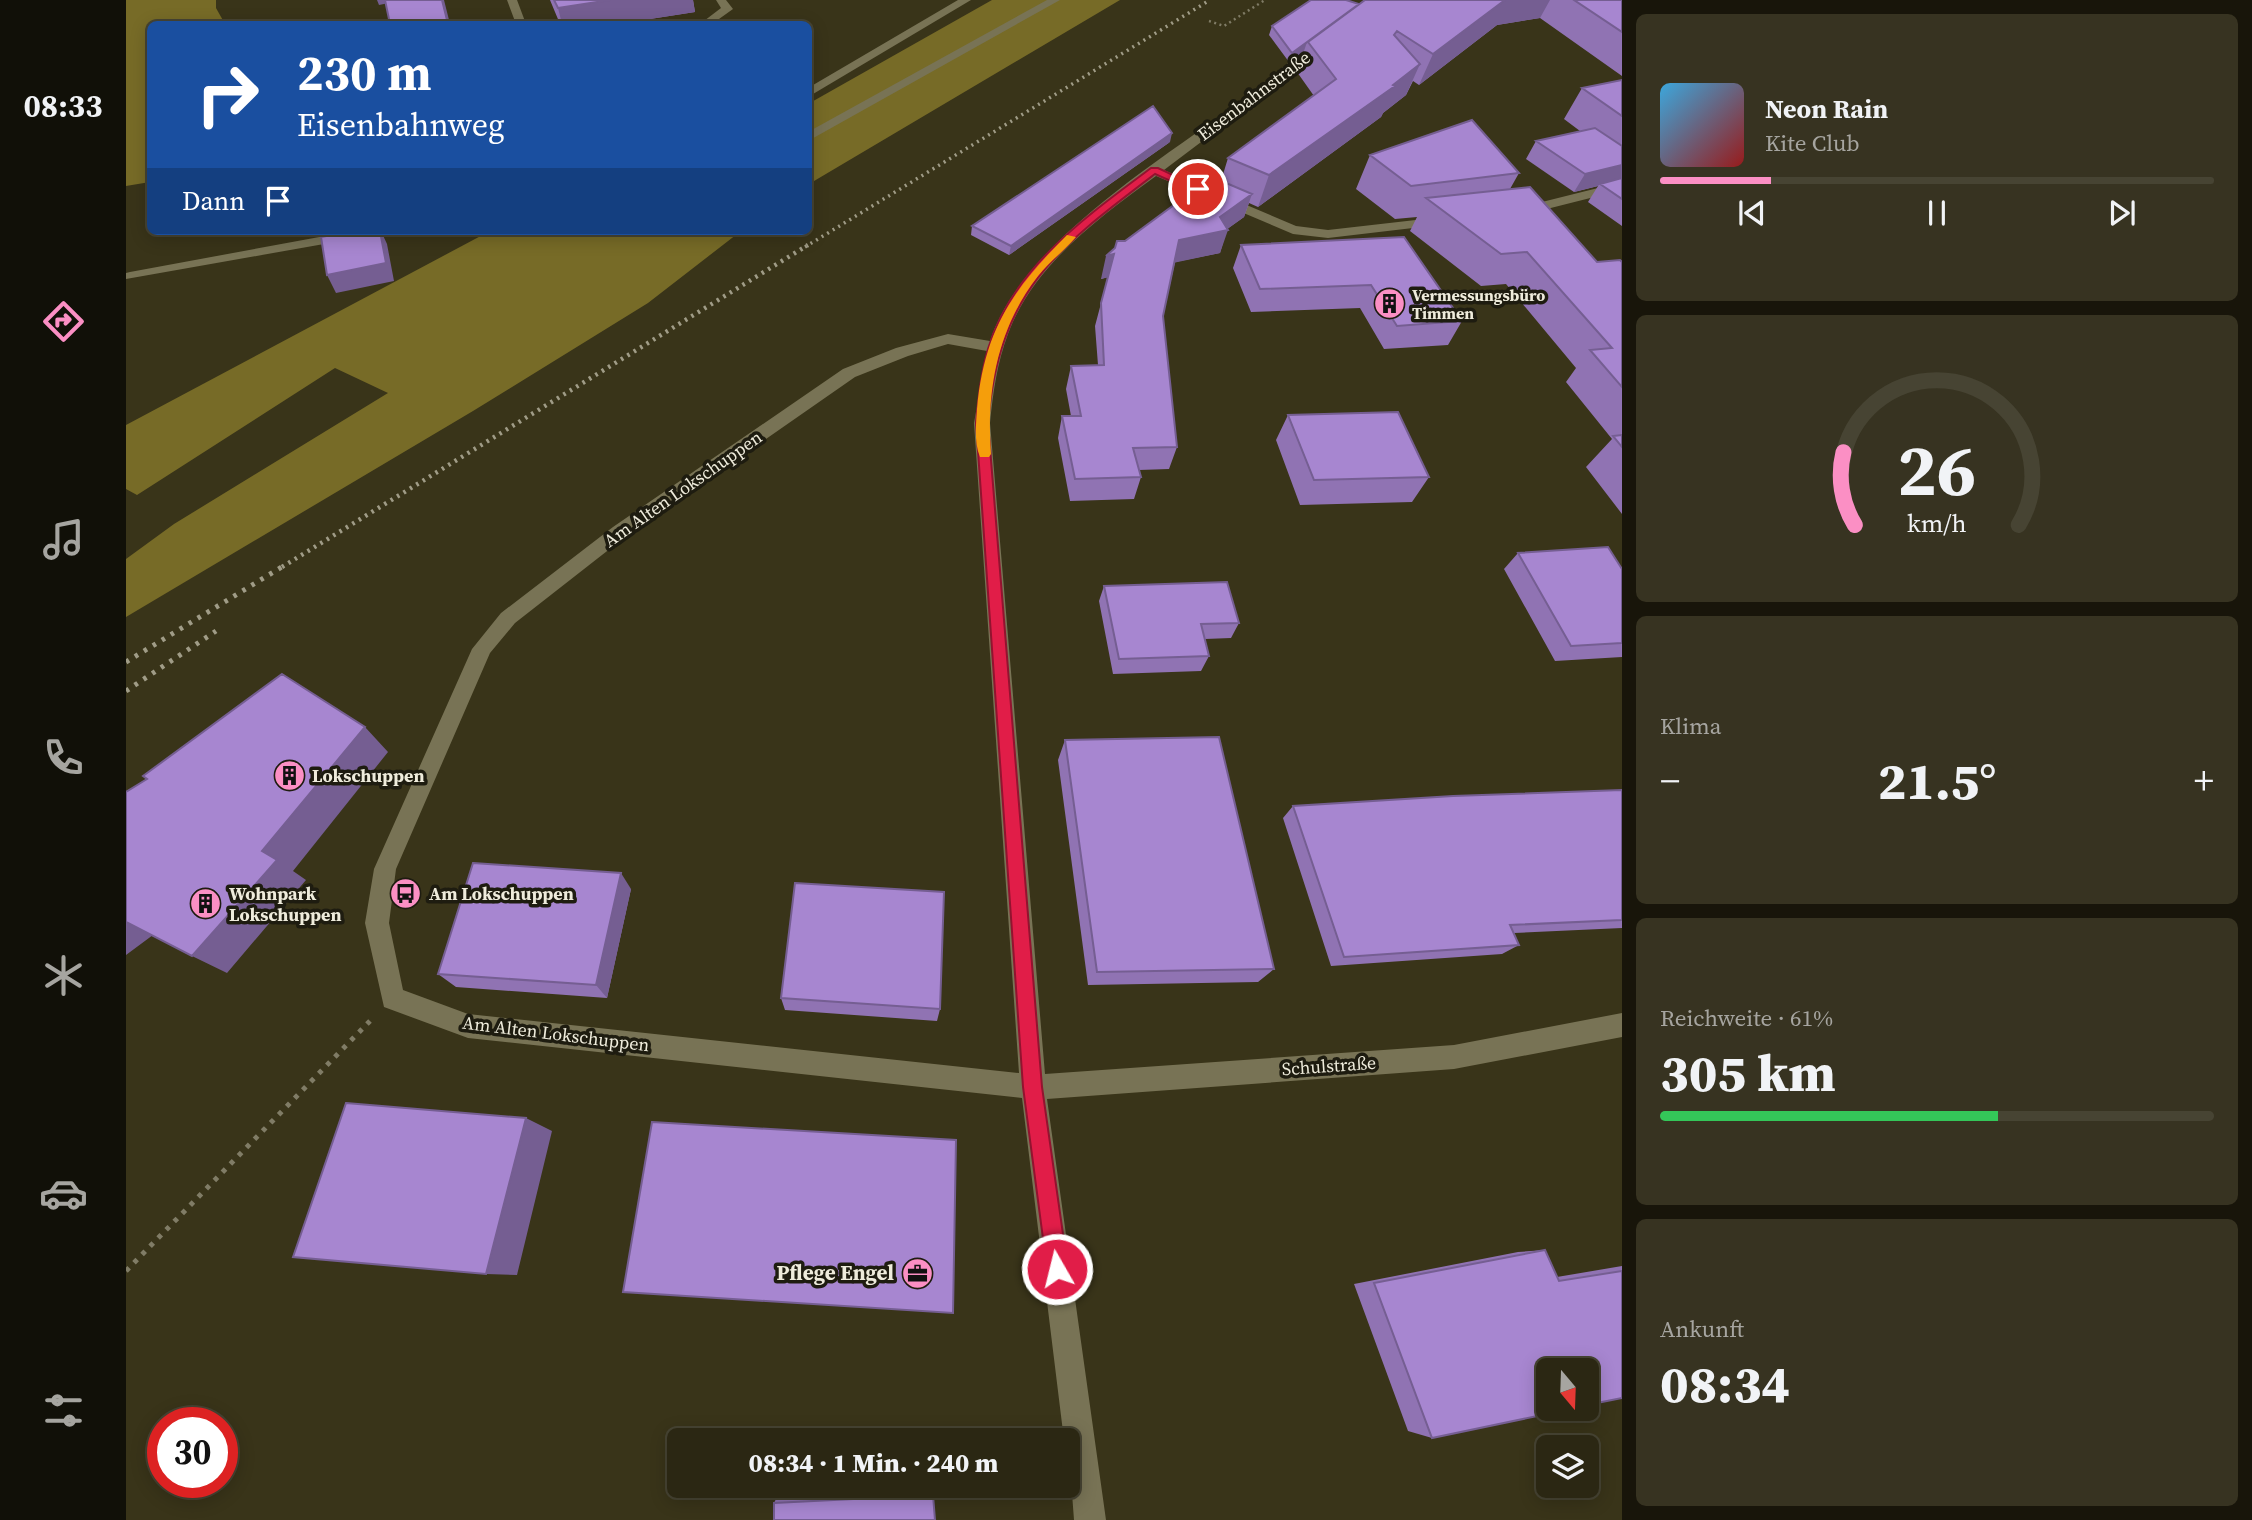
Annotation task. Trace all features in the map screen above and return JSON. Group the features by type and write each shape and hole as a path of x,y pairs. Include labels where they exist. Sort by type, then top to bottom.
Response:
{"street":[{"path":"512,0 520,21"},
{"path":"709,21 727,9 721,0"},
{"path":"812,91 966,0"},
{"path":"812,135 1055,0"},
{"name":"Eisenbahnstraße","path":"1090,1520 1032,1087 982,423 985,384 994,347 1009,311 1035,273 1087,221 1339,33"},
{"path":"1154,170 1293,230 1328,233 1459,219"},
{"path":"1499,215 1540,214 1622,186"},
{"path":"130,276 353,235"},
{"name":"Am Alten Lokschuppen","path":"994,347 948,339 902,352 849,373 619,532 508,618 481,649 385,869 377,923 393,998 468,1026 1032,1087"},
{"name":"Schulstraße","path":"1032,1087 1454,1057 1622,1025"}],"path":[{"path":"1209,21 1224,26 1265,0"},
{"path":"126,1271 393,998"}],"shaded area":[{"path":"126,0 216,0 216,8 223,21 147,21 147,182 126,186"},
{"path":"992,0 1120,0 812,182 812,102"},
{"path":"482,235 736,235 648,303 473,411 126,617 126,559 174,524 388,393 335,368 137,495 126,489 126,425"}],"building":[{"path":"385,0 442,0 447,21 389,21"},
{"path":"554,0 610,0 558,8"},
{"path":"1311,0 1346,0 1359,4 1292,53 1272,26"},
{"path":"1365,0 1505,0 1433,54 1397,31 1394,35 1420,64 1393,85 1395,86 1269,175 1228,158 1336,79 1308,42"},
{"path":"1574,0 1622,0 1622,32"},
{"path":"1622,80 1622,116 1582,88"},
{"path":"1153,106 1172,133 1011,246 972,226"},
{"path":"1472,120 1519,173 1411,186 1370,155"},
{"path":"1595,128 1622,146 1622,165 1585,174 1536,141"},
{"path":"1212,177 1252,194 1220,217 1228,230 1179,240 1163,316 1177,447 1133,448 1141,477 1075,479 1062,416 1081,416 1071,366 1104,365 1101,303 1114,254 1106,256 1115,248 1117,241 1125,241"},
{"path":"1622,178 1622,199 1600,184"},
{"path":"1530,187 1597,262 1622,262 1622,387 1590,350 1612,348 1527,252 1501,254 1426,198"},
{"path":"381,235 386,263 327,275 321,237"},
{"path":"1404,237 1462,321 1397,326 1371,285 1260,289 1241,245"},
{"path":"1398,412 1429,477 1314,480 1288,415"},
{"path":"1622,435 1622,447 1613,436"},
{"path":"1608,547 1622,569 1622,643 1571,646 1518,553"},
{"path":"1227,582 1239,623 1201,624 1209,656 1119,659 1104,586"},
{"path":"282,674 365,727 262,851 277,860 192,956 126,922 126,792 147,779 143,776"},
{"path":"1219,737 1274,969 1097,972 1065,740"},
{"path":"1622,790 1622,920 1510,925 1519,945 1344,957 1293,806 1453,796"},
{"path":"473,863 621,873 596,985 438,974"},
{"path":"795,883 944,892 940,1009 781,998"},
{"path":"346,1103 526,1118 486,1274 293,1257"},
{"path":"652,1122 956,1140 953,1313 623,1292"},
{"path":"1545,1250 1559,1281 1622,1271 1622,1398 1600,1402 1600,1358 1536,1358 1536,1416 1432,1438 1374,1283"},
{"path":"933,1498 935,1520 774,1520 774,1503"}],"railway":[{"path":"805,247 1210,0"},
{"path":"282,567 808,245"},
{"path":"126,662 285,565"},
{"path":"126,691 216,631"}],"slow traffic":[{"path":"984,454 982,423 985,384 994,347 1009,311 1035,273 1070,237"}],"place":[{"name":"Vermessungsbüro Timmen","path":"1389,304"},
{"name":"Lokschuppen","path":"289,776"},
{"name":"Am Lokschuppen","path":"406,894"},
{"name":"Wohnpark Lokschuppen","path":"206,904"},
{"name":"Pflege Engel","path":"917,1273"}],"route":[{"path":"1057,1269 1032,1087 982,423 985,384 994,347 1009,311 1035,273 1087,221 1154,170 1198,189"}]}
